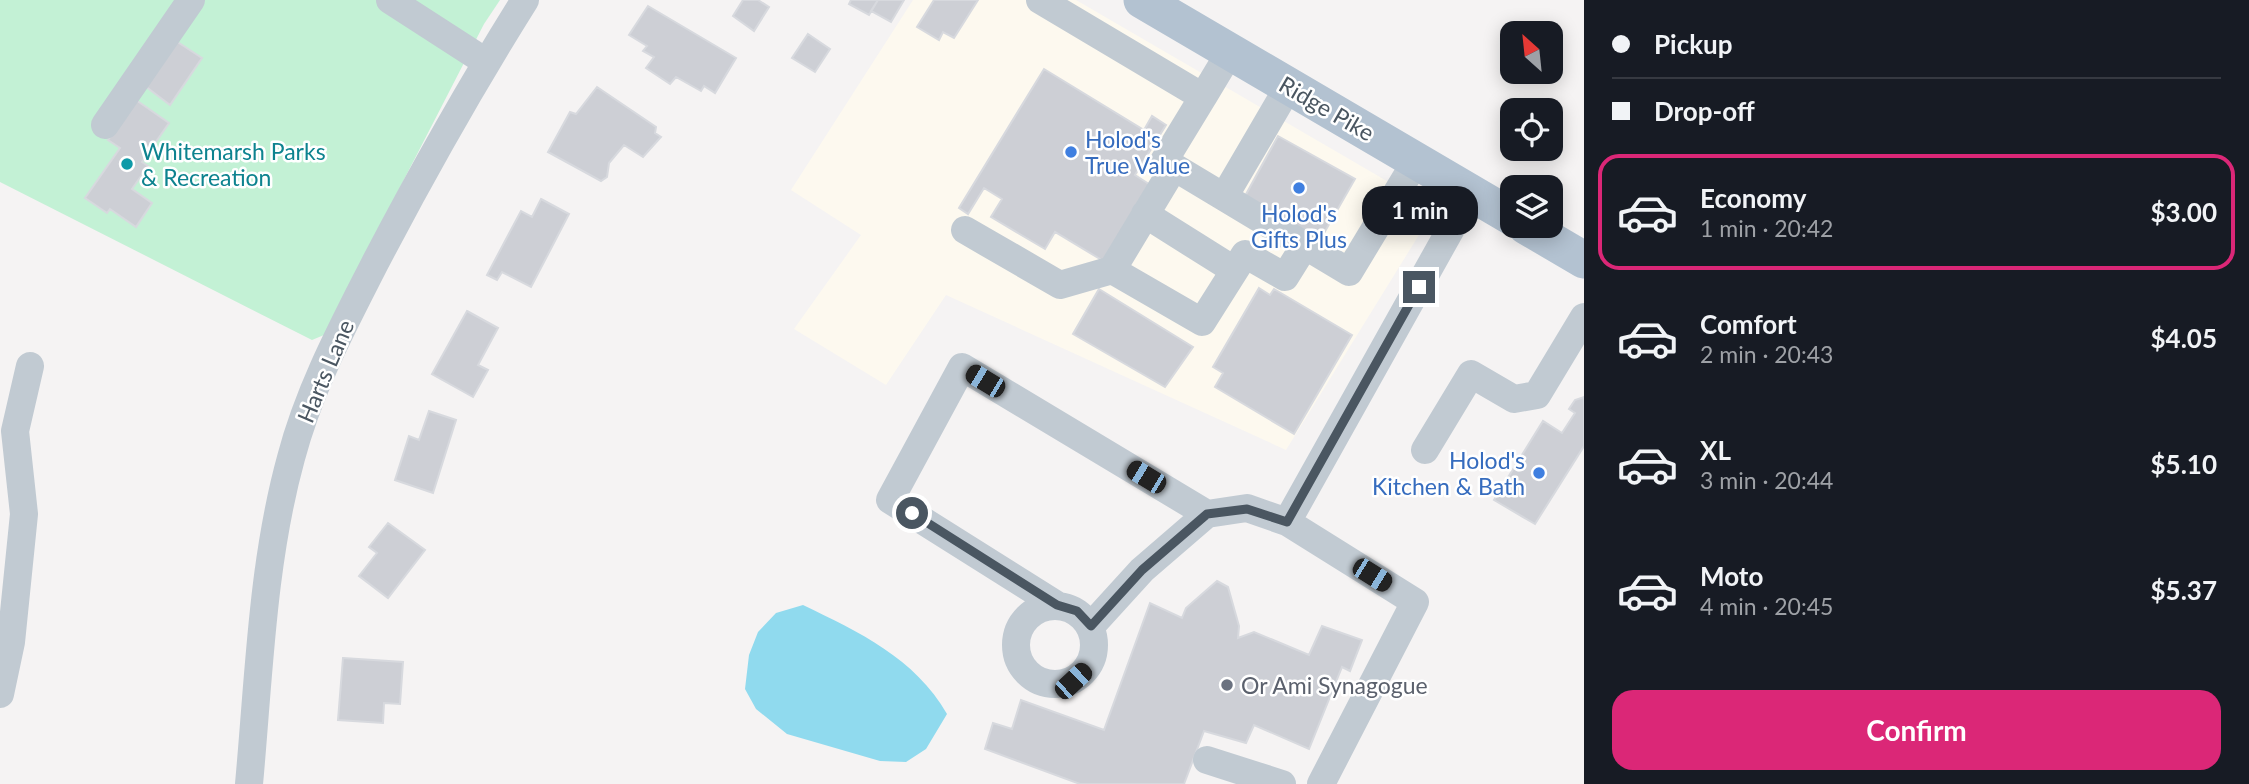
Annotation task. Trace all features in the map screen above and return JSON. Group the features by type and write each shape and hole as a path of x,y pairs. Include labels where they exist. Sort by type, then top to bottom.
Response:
{"main road":[{"name":"Ridge Pike","path":"1142,0 1500,210"},
{"path":"1546,238 1584,260"}],"street":[{"path":"105,125 191,0"},
{"path":"390,0 486,62"},
{"name":"Harts Lane","path":"248,784 268,577 280,505 303,419 319,374 373,267 452,119 525,0"},
{"path":"1040,0 1203,97"},
{"path":"1230,52 1164,162 1349,272 1416,161"},
{"path":"1224,197 1289,86"},
{"path":"965,230 1060,285 1112,270 1174,167"},
{"path":"1287,522 1471,193"},
{"path":"1145,214 1234,270"},
{"path":"1112,270 1202,322 1245,254 1285,277 1305,245"},
{"path":"1425,450 1471,374 1514,399 1536,395 1584,317"},
{"path":"0,694 11,642 24,514 15,431 30,366"},
{"path":"1057,605 1037,609 1021,623 1014,643 1019,663 1033,678 1053,685 1073,681 1088,666 1095,647 1091,626 1077,611 1057,605 890,499 962,368 1207,514"},
{"path":"1091,626 1142,570 1207,514 1247,509 1287,522 1415,602 1321,784"},
{"path":"1207,760 1282,784"}],"shaded area":[{"path":"913,0 1076,0 1435,209 1286,450 946,295 886,385 794,329 861,235 791,190"}],"green space":[{"path":"0,0 500,0 484,24 324,335 312,340 0,182"}],"water":[{"path":"803,605 884,649 919,677 934,694 947,714 926,749 906,762 880,761 787,734 756,709 745,689 749,655 758,632 776,613"}],"building":[{"path":"743,0 758,0 769,7 754,31 733,16"},
{"path":"851,0 878,0 869,15 849,4"},
{"path":"878,0 904,0 891,22 871,11"},
{"path":"934,0 978,0 954,38 943,32 939,40 917,27"},
{"path":"648,6 736,58 715,93 704,86 701,91 676,77 670,84 646,68 654,57 643,51 647,46 629,35"},
{"path":"808,34 830,49 815,72 792,58"},
{"path":"176,41 202,58 170,105 145,86"},
{"name":"Holod's True Value","path":"1044,69 1144,130 1152,116 1166,125 1135,175 1152,186 1105,262 1055,232 1045,249 991,217 1002,199 984,188 968,214 959,208"},
{"path":"597,87 656,127 655,133 661,137 643,157 624,145 609,163 607,177 601,181 548,152 570,112 576,114"},
{"name":"Whitemarsh Parks & Recreation","path":"136,100 169,123 142,162 148,166 132,189 152,203 136,227 110,209 107,213 85,198 120,148 108,140"},
{"name":"Holod's Gifts Plus","path":"1278,136 1355,179 1319,242 1244,198"},
{"path":"541,199 569,214 531,287 502,272 497,280 487,275 521,211 532,217"},
{"path":"1259,288 1270,295 1274,289 1352,335 1294,434 1215,387 1223,373 1213,367"},
{"path":"1099,289 1193,347 1165,387 1073,334"},
{"path":"467,311 498,328 478,365 488,370 473,397 432,374"},
{"name":"Holod's Kitchen & Bath","path":"1584,397 1584,446 1535,524 1494,500 1543,421 1562,433 1575,413 1569,409 1575,400"},
{"path":"429,411 456,420 433,493 395,480 409,436 419,440"},
{"path":"388,523 425,550 388,598 359,576 377,553 369,547"},
{"name":"Or Ami Synagogue","path":"1217,581 1228,587 1239,626 1238,638 1254,632 1309,655 1322,626 1362,640 1350,671 1342,667 1309,749 1254,725 1246,743 1204,731 1184,784 1080,784 985,749 993,723 1012,729 1021,700 1104,730 1150,603 1182,618 1186,608"},
{"path":"343,658 403,662 400,704 384,703 383,723 338,720"}],"place":[{"name":"Holod's True Value","path":"1071,152"},
{"name":"Whitemarsh Parks & Recreation","path":"127,164"},
{"name":"Holod's Gifts Plus","path":"1299,188"},
{"name":"Holod's Kitchen & Bath","path":"1539,473"},
{"name":"Or Ami Synagogue","path":"1227,685"}],"route":[{"path":"912,513 1057,605 1077,611 1091,626 1142,570 1207,514 1247,509 1287,522 1419,287"}]}
